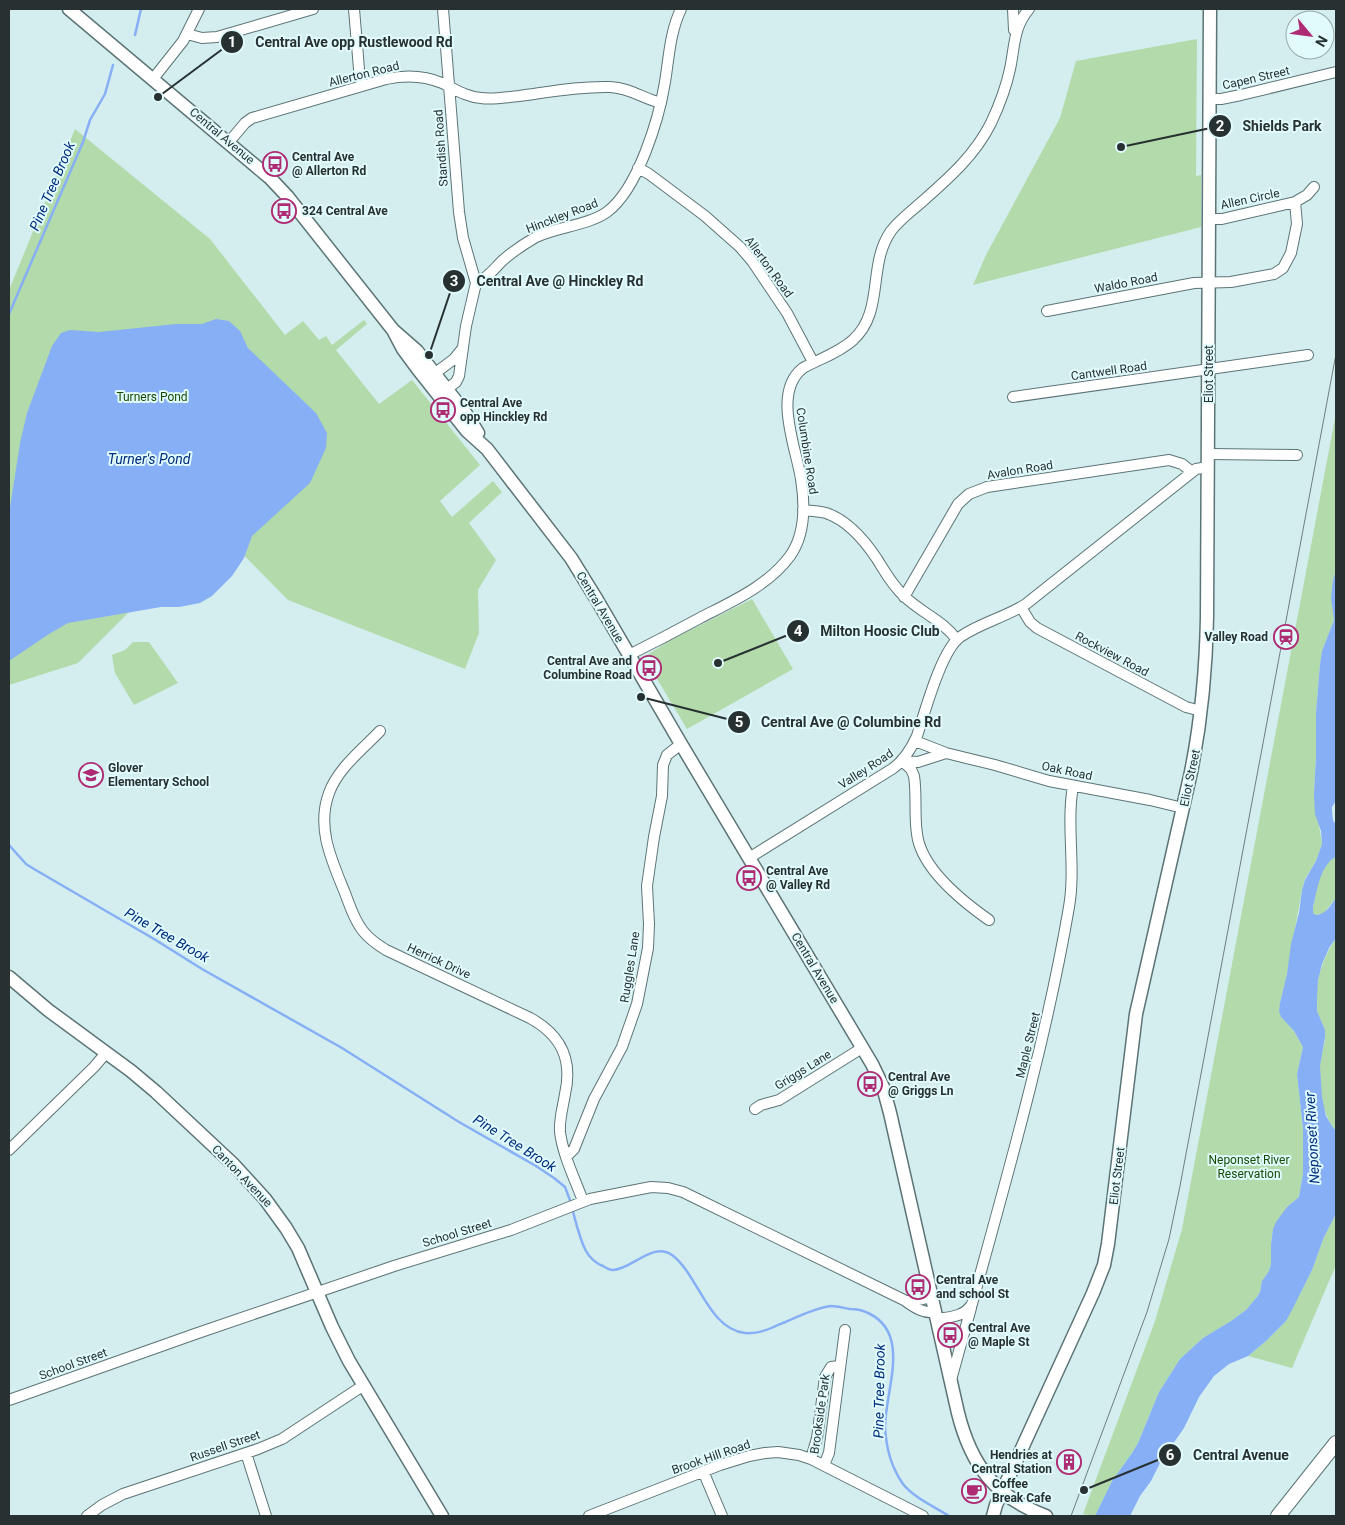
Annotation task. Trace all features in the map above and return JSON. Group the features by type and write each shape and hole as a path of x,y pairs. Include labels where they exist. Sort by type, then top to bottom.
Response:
{"main road":[{"path":"1278,1516 1335,1447"}],"street":[{"name":"Central Avenue","path":"69,9 258,166 282,190 393,330 403,349 443,393 467,431 487,449 563,547 597,600 876,1073 884,1092 962,1429 967,1442 988,1478 1002,1492 1029,1509 1046,1516"},
{"path":"153,79 178,48 199,9"},
{"path":"187,34 202,38 217,37 313,9"},
{"path":"354,9 362,86"},
{"name":"Standish Road","path":"444,9 448,86 460,225 476,283"},
{"name":"Hinckley Road","path":"476,283 532,240 548,232 597,218 607,212 622,197 638,168 650,138 660,103 672,36 682,9"},
{"path":"1013,9 1014,40"},
{"name":"Columbine Road","path":"629,655 749,592 786,562 800,535 803,510 801,478 788,416 787,398 790,386 795,376 803,368 844,347 862,330 870,313 879,258 888,235 901,220 955,173 981,140 994,116 1004,90 1012,60 1014,40 1021,18 1029,9"},
{"name":"Eliot Street","path":"993,1516 996,1505 1093,1293 1104,1264 1136,1014 1193,763 1201,711 1207,646 1210,9"},
{"name":"Capen Street","path":"1210,99 1241,95 1336,72"},
{"name":"Allerton Road","path":"229,142 245,123 252,118 386,79 409,76 432,80 466,95 489,99 583,88 617,88 632,91 660,103"},
{"name":"Allerton Road","path":"638,168 649,174 705,216 740,247 787,313 813,362"},
{"name":"Allen Circle","path":"1210,219 1295,202 1303,198 1314,187"},
{"name":"Allen Circle","path":"1210,282 1231,282 1269,276 1279,272 1289,258 1293,243 1297,224 1295,202"},
{"name":"Waldo Road","path":"1047,311 1194,283 1210,282"},
{"path":"443,393 456,382 459,376 462,348 476,283"},
{"path":"430,377 454,359 462,348"},
{"name":"Cantwell Road","path":"1013,397 1308,356"},
{"name":"Valley Road","path":"749,858 902,761 915,741 943,661 949,649 957,640 972,630 1021,607 1208,460 1297,455"},
{"name":"Avalon Road","path":"904,597 953,511 964,498 975,491 987,487 1169,460 1182,464 1192,472"},
{"path":"803,510 825,513 852,530 869,547 890,581 904,597 917,608 946,626 957,640"},
{"name":"Rockview Road","path":"1021,607 1030,622 1037,628 1186,708 1201,711"},
{"name":"Herrick Drive","path":"380,732 340,773 329,792 324,813 326,844 354,918 368,938 386,950 530,1018 544,1026 555,1036 562,1048 567,1068 567,1087 560,1115 563,1148 581,1202"},
{"name":"Oak Road","path":"915,741 946,752 1042,779 1183,808"},
{"name":"Ruggles Lane","path":"566,1157 574,1149 594,1099 622,1047 637,1004 648,948 647,880 662,796 663,765 666,755 681,744"},
{"path":"902,761 918,762 946,752"},
{"path":"902,761 911,769 914,776 916,833 923,854 950,889 989,920"},
{"name":"Maple Street","path":"951,1381 1010,1164 1047,1021 1058,970 1070,900 1070,812 1073,786"},
{"name":"Canton Avenue","path":"9,978 156,1092 238,1170 272,1208 295,1243 343,1349 442,1516"},
{"name":"Griggs Lane","path":"755,1109 761,1105 779,1100 862,1048"},
{"path":"9,1150 106,1053"},
{"name":"School Street","path":"9,1400 394,1266 497,1235 581,1202 604,1195 643,1188 660,1187 675,1190 712,1206 904,1300 922,1311 936,1316"},
{"path":"904,1300 911,1301 932,1297"},
{"path":"936,1316 962,1314 972,1304"},
{"name":"Brookside Park","path":"824,1465 829,1453 845,1330"},
{"name":"Brookside Park","path":"811,1459 818,1438 826,1377 831,1367 840,1366"},
{"name":"Russell Street","path":"87,1516 102,1505 123,1494 282,1439 364,1385"},
{"path":"246,1453 266,1516"},
{"name":"Brook Hill Road","path":"589,1516 703,1471 740,1458 765,1453 793,1454 811,1459 923,1516"},
{"path":"703,1471 722,1516"}],"green space":[{"path":"1197,39 1196,176 1201,175 1201,227 973,285 986,255 1060,118 1076,61"},
{"name":"Turners Pond","path":"75,129 210,239 285,335 303,321 319,340 326,336 332,345 364,320 367,324 336,350 379,404 412,380 480,465 440,501 452,517 493,481 502,492 469,523 496,560 478,590 479,633 465,669 288,600 215,526 78,663 9,685 9,290"},
{"name":"Neponset River Reservation","path":"1336,413 1336,570 1333,580 1334,620 1322,651 1316,713 1314,794 1322,844 1316,861 1305,879 1302,890 1280,1003 1281,1017 1294,1031 1303,1047 1297,1074 1303,1129 1303,1174 1299,1197 1287,1207 1273,1229 1271,1264 1269,1271 1262,1281 1257,1297 1246,1310 1203,1338 1180,1359 1159,1392 1138,1443 1112,1481 1095,1516 1083,1514 1155,1321 1182,1229"},
{"path":"752,599 793,669 687,729 644,657 669,641"},
{"path":"133,642 149,642 178,683 134,705 115,673 112,655 125,650"},
{"path":"1336,857 1336,898 1323,914 1316,915 1313,913 1313,907 1319,879 1325,866"},
{"path":"1336,938 1336,1131 1327,1117 1320,1091 1320,1065 1325,1035 1317,1010 1316,991 1323,963"},
{"path":"1336,1214 1336,1265 1292,1368 1248,1356 1286,1321 1312,1270 1324,1237"}],"water":[{"name":"Turner's Pond","path":"216,319 229,321 240,331 248,348 316,413 327,433 326,448 310,483 252,536 244,558 232,576 212,596 200,603 179,607 161,607 68,623 9,661 9,514 20,443 27,413 52,346 61,333 70,330 99,332 176,324 202,324"},
{"name":"Neponset River","path":"1336,570 1336,801 1332,811 1333,820 1336,825 1336,857 1326,866 1320,879 1313,913 1319,915 1328,909 1336,898 1336,938 1322,964 1318,980 1317,1011 1325,1030 1320,1066 1322,1097 1326,1116 1336,1131 1336,1214 1324,1237 1312,1270 1286,1321 1248,1356 1229,1364 1214,1376 1199,1397 1184,1428 1161,1461 1130,1516 1095,1516 1112,1481 1138,1443 1159,1392 1180,1359 1203,1338 1246,1310 1257,1297 1262,1281 1269,1271 1271,1264 1273,1229 1287,1207 1299,1197 1303,1174 1303,1129 1297,1074 1303,1047 1294,1031 1281,1017 1279,1011 1302,890 1322,844 1321,831 1315,814 1314,794 1316,713 1322,651 1334,620 1331,598"}],"waterway":[{"name":"Pine Tree Brook","path":"135,35 141,9"},
{"name":"Pine Tree Brook","path":"9,314 83,142 90,120 105,94 113,65"},
{"name":"Pine Tree Brook","path":"9,845 26,864 34,869 202,969 342,1048 459,1122 536,1166 565,1187 571,1203"},
{"name":"Pine Tree Brook","path":"572,1208 584,1246 589,1256 595,1262 613,1270 627,1266 657,1251 672,1255 689,1275 712,1312 732,1329 745,1333 762,1331 811,1311 831,1306 864,1311 881,1322 889,1334 893,1348 893,1364 885,1427 892,1464 907,1489 949,1516"}],"tram line":[{"path":"1071,1516 1147,1312 1169,1239 1336,354"}],"place":[{"name":"Central Ave opp Rustlewood Rd","path":"158,97"},
{"name":"Shields Park","path":"1121,147"},
{"name":"Central Ave @ Allerton Rd","path":"275,164"},
{"name":"324 Central Ave","path":"284,211"},
{"name":"Central Ave @ Hinckley Rd","path":"429,355"},
{"name":"Central Ave opp Hinckley Rd","path":"443,410"},
{"name":"Valley Road","path":"1286,637"},
{"name":"Milton Hoosic Club","path":"718,663"},
{"name":"Central Ave and Columbine Road","path":"649,668"},
{"name":"Central Ave @ Columbine Rd","path":"641,697"},
{"name":"Glover Elementary School","path":"91,775"},
{"name":"Central Ave @ Valley Rd","path":"749,878"},
{"name":"Central Ave @ Griggs Ln","path":"870,1084"},
{"name":"Central Ave and school St","path":"918,1287"},
{"name":"Central Ave @ Maple St","path":"950,1335"},
{"name":"Hendries at Central Station","path":"1069,1462"},
{"name":"Central Avenue","path":"1084,1490"},
{"name":"Coffee Break Cafe","path":"974,1491"}]}
